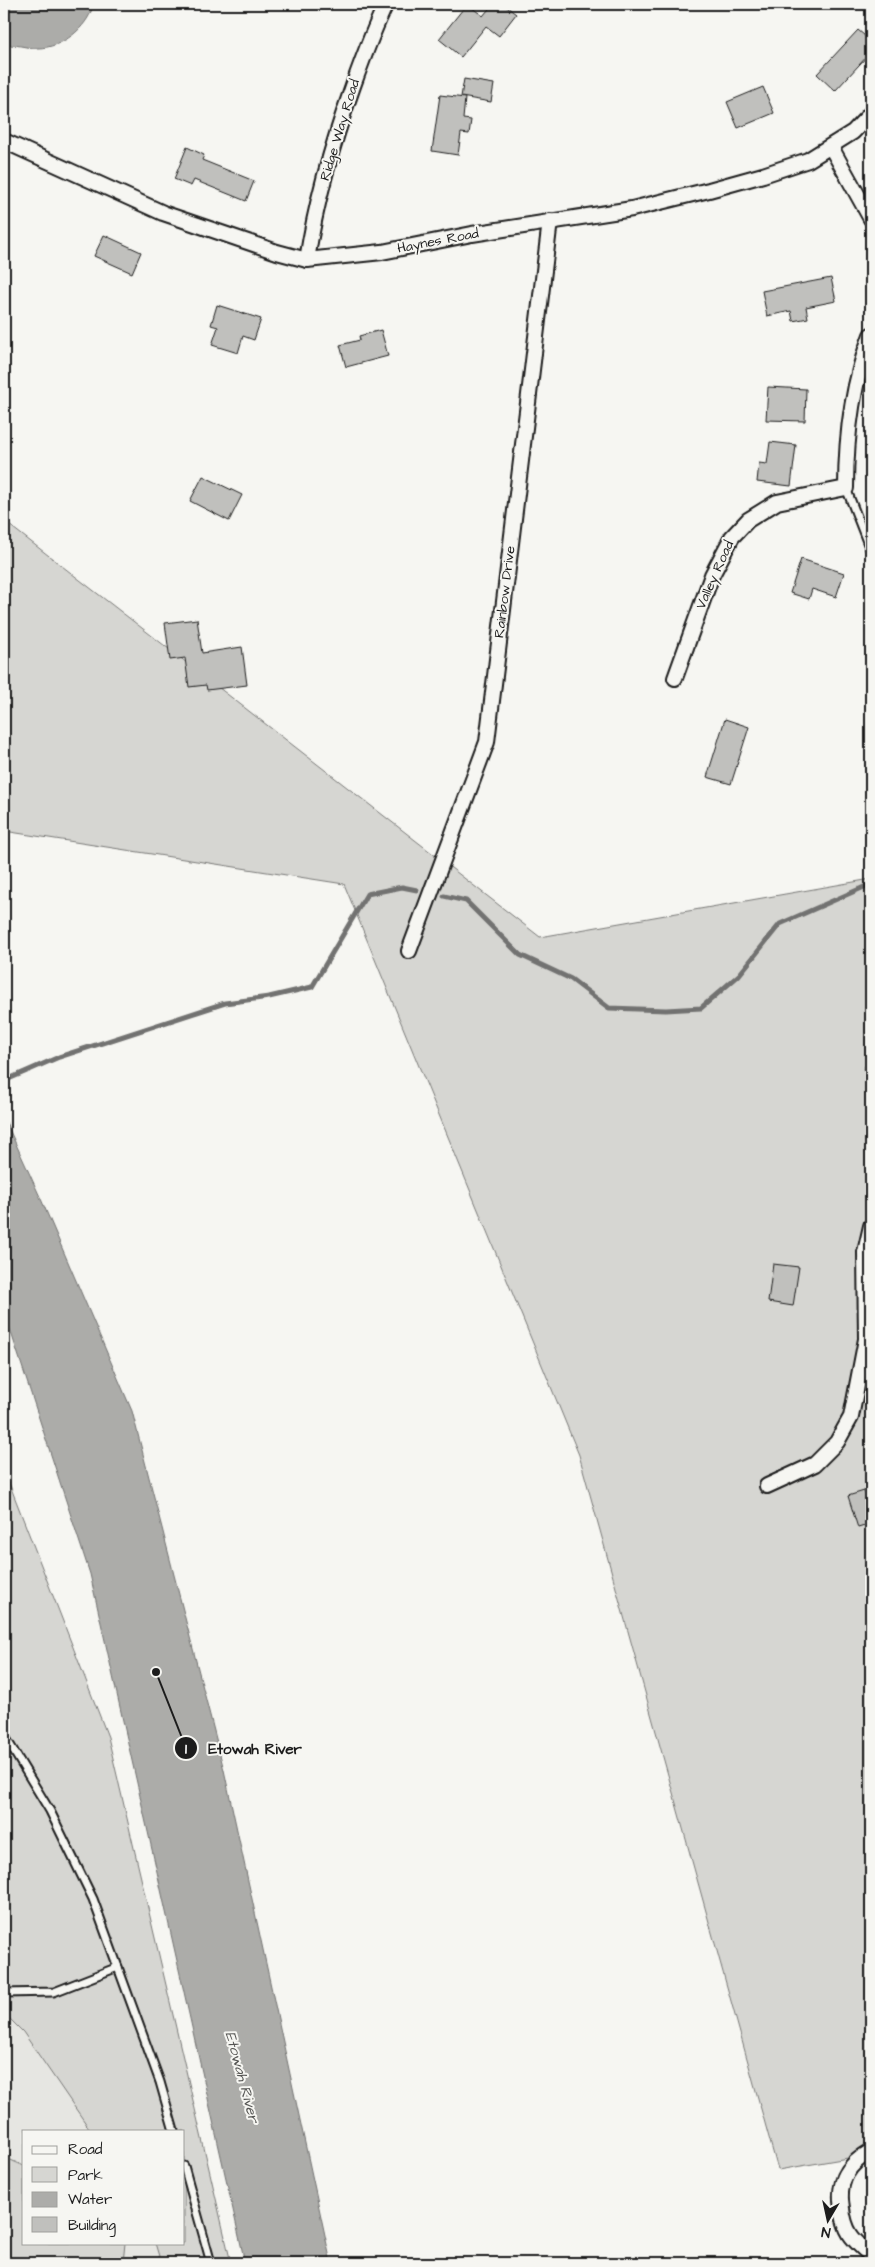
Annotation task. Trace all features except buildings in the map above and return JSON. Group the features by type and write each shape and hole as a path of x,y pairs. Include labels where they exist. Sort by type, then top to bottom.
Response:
{"street":[{"name":"Ridge Way Road","path":"307,260 312,227 338,127 374,28 386,4"},
{"name":"Haynes Road","path":"4,141 163,213 259,246 307,260 382,252 472,234 632,208 708,190 808,160 831,148 853,132 871,114"},
{"path":"831,148 871,219"},
{"name":"Rainbow Drive","path":"409,951 487,742 550,221"},
{"path":"846,488 846,441 858,374 871,335"},
{"name":"Valley Road","path":"676,678 712,575 732,537 748,520 777,502 846,488"},
{"path":"767,1486 815,1464 837,1442 851,1417 866,1340 866,1252 871,1226"},
{"path":"871,2152 854,2163 845,2173 840,2188 843,2218 850,2234 871,2256"}],"lane":[{"path":"846,488 871,552"},
{"path":"4,1735 50,1810 92,1899 160,2082 174,2130"},
{"path":"4,1993 54,1992 118,1967"},
{"path":"185,2170 211,2263"}],"shaded area":[{"path":"4,2013 23,2032 151,2130 22,2130 22,2244 185,2244 203,2263 4,2263"}],"green space":[{"path":"4,521 540,937 871,879 871,2154 778,2170 579,1455 344,884 4,831"},
{"path":"4,1470 108,1737 231,2263 161,2263 155,2244 185,2244 185,2130 90,2130 23,2032 4,2013"},
{"path":"4,2157 22,2165 22,2244 125,2244 123,2263 4,2263"}],"water":[{"path":"4,4 90,4 93,6 85,22 64,41 56,45 34,48 12,45 4,47"},
{"name":"Etowah River","path":"4,1118 132,1411 224,1770 331,2263 245,2263 90,1574 4,1311"}],"waterway":[{"path":"444,896 466,901 520,955 571,979 609,1008 666,1010 701,1008 739,975 780,924 871,884"},
{"path":"4,1081 59,1057 225,1003 269,997 312,987 367,894 402,887 417,890"}],"place":[{"name":"Etowah River","path":"156,1672"}]}
